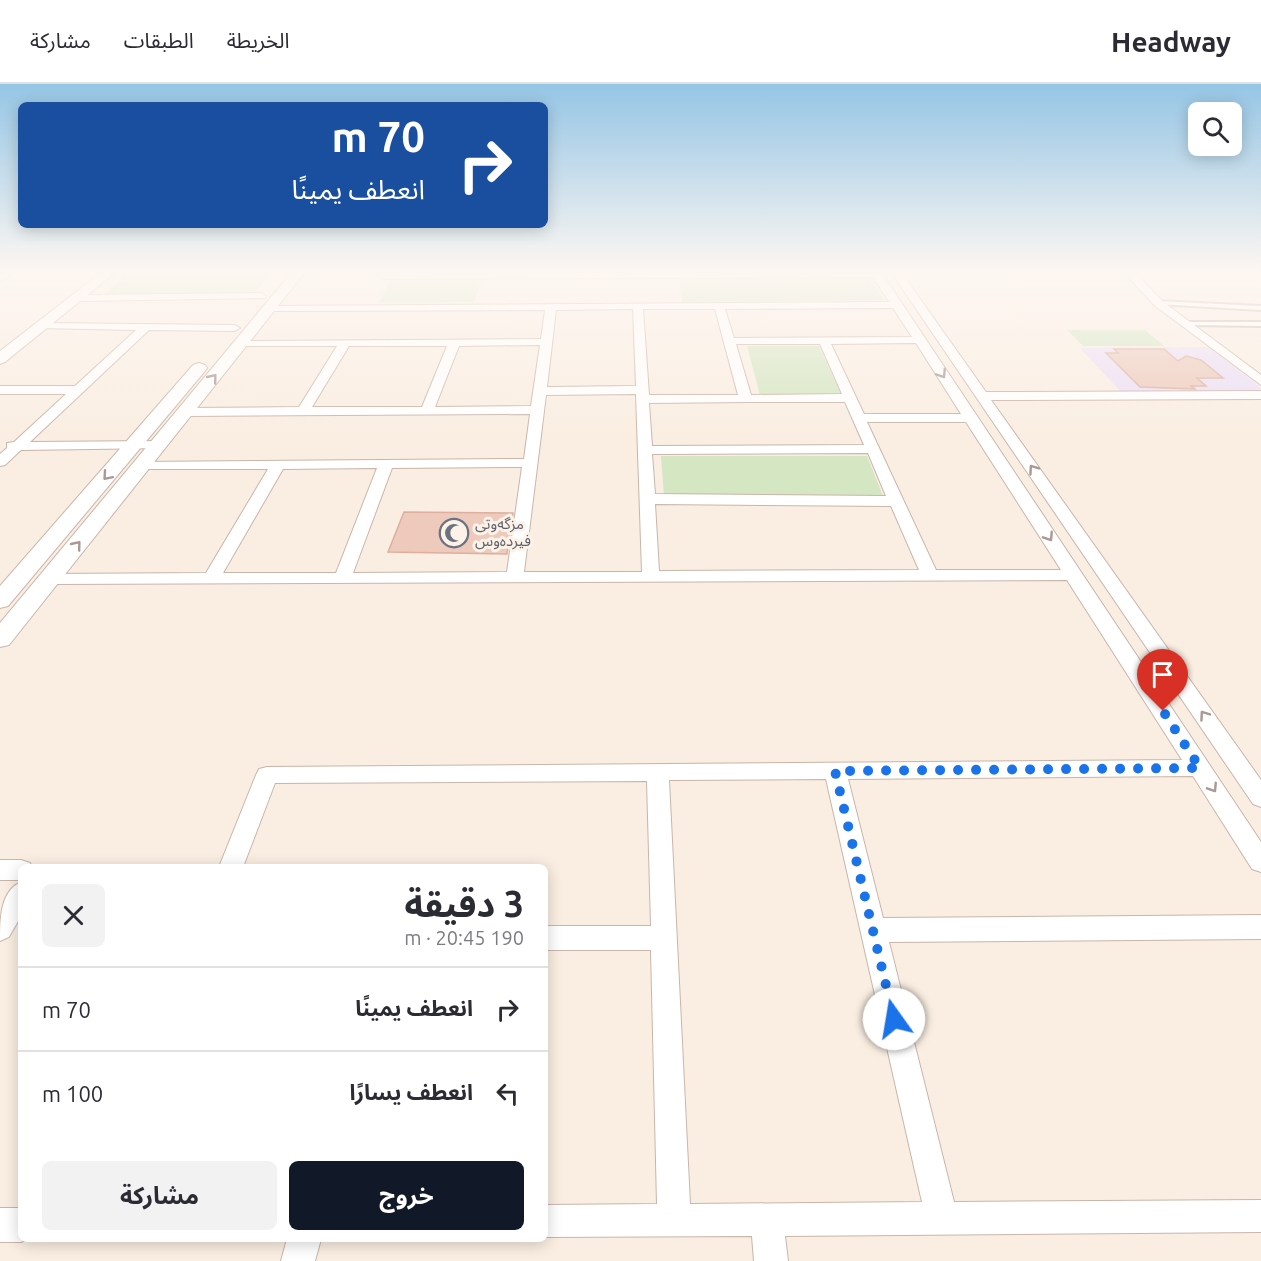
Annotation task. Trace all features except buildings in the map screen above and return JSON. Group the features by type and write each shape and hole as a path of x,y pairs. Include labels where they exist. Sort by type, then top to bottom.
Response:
{"street":[{"path":"9,334 18,327"},
{"path":"0,359 41,327"},
{"path":"138,327 345,343 547,342"},
{"path":"0,462 146,327"},
{"path":"0,601 133,445 245,327"},
{"path":"515,578 549,327"},
{"path":"639,327 651,576"},
{"path":"725,327 746,399"},
{"path":"911,327 1261,862"},
{"path":"935,327 1261,798"},
{"path":"1190,327 1261,381"},
{"path":"0,639 186,412 238,335"},
{"path":"729,341 919,340"},
{"path":"824,341 930,576"},
{"path":"303,411 345,343"},
{"path":"427,411 454,343"},
{"path":"0,390 78,390"},
{"path":"540,391 746,399 850,398"},
{"path":"982,396 1261,395"},
{"path":"186,412 537,410"},
{"path":"859,418 970,418"},
{"path":"0,447 158,445"},
{"path":"644,450 873,449"},
{"path":"142,465 531,463"},
{"path":"212,579 278,464"},
{"path":"342,578 386,464"},
{"path":"647,499 896,501"},
{"path":"49,579 1073,575"},
{"path":"1113,636 1148,634"},
{"path":"232,864 267,775 658,774 1200,768"},
{"path":"835,771 942,1219"},
{"path":"658,774 674,1220"},
{"path":"0,870 18,870"},
{"path":"0,929 18,898"},
{"path":"873,930 1261,927"},
{"path":"548,938 664,938"},
{"path":"548,1221 1261,1216"},
{"path":"767,1220 771,1261"},
{"path":"0,1225 18,1225"},
{"path":"298,1261 303,1242"}],"shaded area":[{"path":"1210,347 1261,388 1261,393 1123,394 1080,348"}],"green space":[{"path":"1067,330 1145,330 1164,346 1083,346"},
{"path":"747,346 819,346 841,394 760,395"},
{"path":"661,456 867,456 883,496 664,496"}],"place":[{"name":"مزگە‌وتی فیردە‌وس","path":"454,533"}],"route":[{"path":"894,1019 835,771 1200,768 1163,711"}]}
